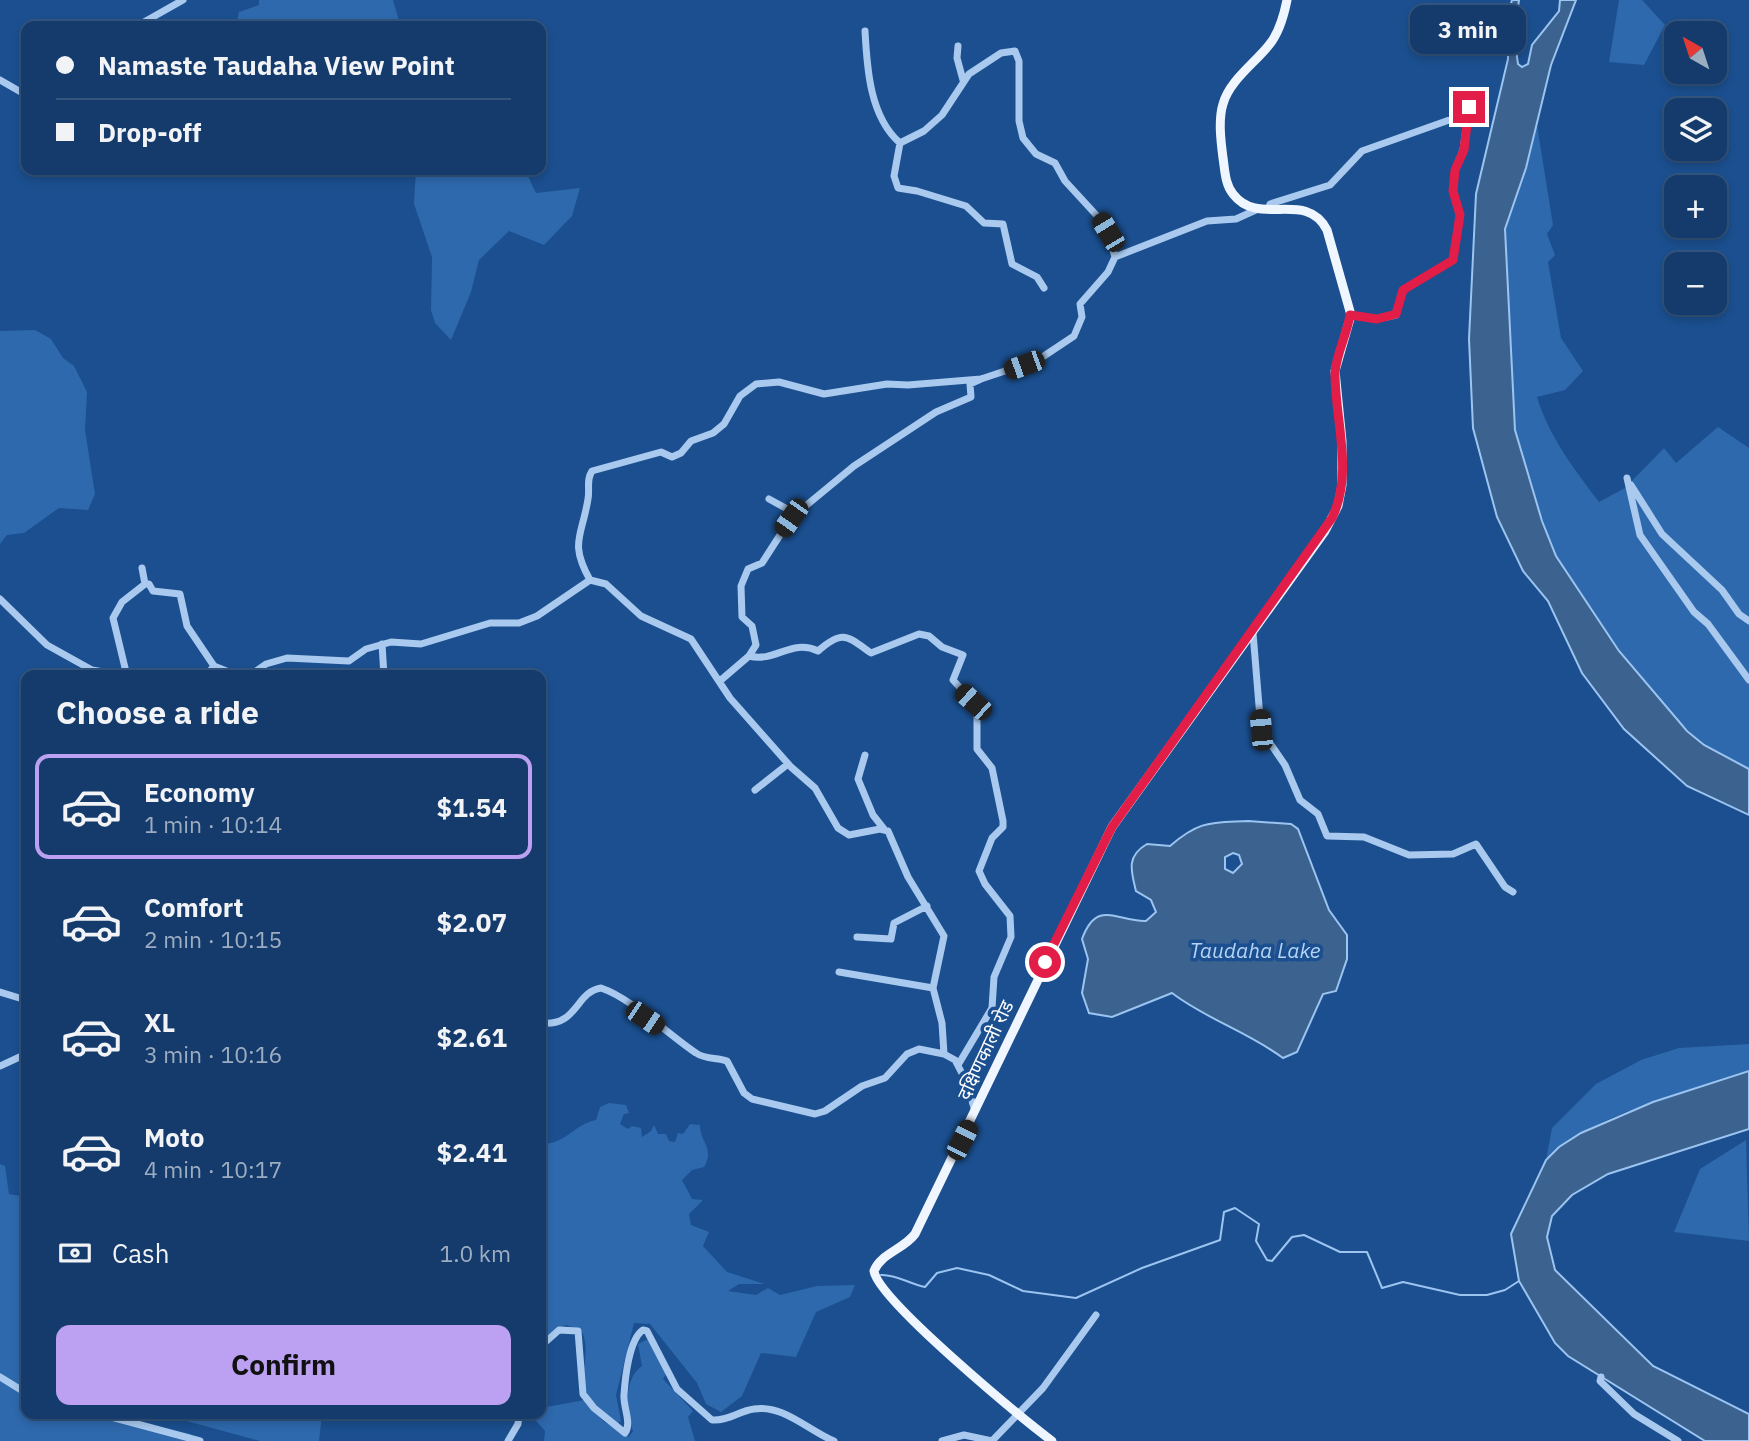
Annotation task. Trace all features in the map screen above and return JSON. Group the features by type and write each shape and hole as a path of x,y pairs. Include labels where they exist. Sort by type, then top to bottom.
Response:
{"main road":[{"path":"1263,209 1237,199 1226,180 1222,105 1232,88 1271,43 1287,0"},
{"name":"दक्षिणकाली रोड","path":"1052,1441 942,1348 884,1289 874,1271 883,1258 907,1244 915,1234 1106,837 1325,531 1338,506 1342,485 1342,441 1335,372 1350,315 1340,271 1322,219 1299,209 1263,209"}],"street":[{"path":"146,21 183,0"},
{"path":"865,31 870,85 887,132 900,143"},
{"path":"958,46 957,58 963,80"},
{"path":"721,680 749,656 756,645 752,626 742,617 741,586 748,569 762,563 791,518 854,466 936,412 971,397 970,384 1038,360 1074,336 1082,317 1080,304 1108,272 1115,257 1108,232 1100,218 1065,181 1055,163 1036,154 1023,138 1018,121 1019,61 1015,51 992,57 963,80 942,115 924,131 900,143"},
{"path":"0,80 21,91"},
{"path":"1115,257 1207,221 1236,219 1270,204 1330,185 1362,151 1452,119 1458,110 1469,107 1464,150 1455,170 1453,191 1460,215 1453,260 1403,290 1396,314 1377,319 1350,315"},
{"path":"900,143 894,176 898,188 966,206 984,223 1003,224 1012,264 1037,277 1044,288"},
{"path":"884,828 849,835 843,832 816,788 788,764 730,698 721,680 691,639 641,616 606,584 590,580 579,562 577,546 589,498 590,474 661,452 672,457 681,453 691,441 713,433 724,424 740,396 756,384 779,382 824,394 887,384 908,385 964,378 982,379"},
{"path":"1749,621 1739,614 1722,590 1662,534 1627,478 1640,535 1695,612 1708,624 1749,680"},
{"path":"769,499 789,510 791,518"},
{"path":"142,568 145,584"},
{"path":"258,670 266,664 287,658 349,661 366,649 382,644 421,644 490,623 519,623 537,616 590,580"},
{"path":"145,584 149,584 153,591 180,594 187,626 214,666 224,670"},
{"path":"126,670 113,618 122,602 145,584"},
{"path":"0,599 47,645 92,670"},
{"path":"1252,633 1261,730 1284,765 1300,800 1318,814 1327,836 1364,837 1409,855 1453,854 1476,844 1500,881 1513,892"},
{"path":"749,656 771,657 790,647 810,647 818,651 834,637 846,636 872,653 919,634 929,636 942,647 963,654 953,680 973,702 977,713 977,748 992,768 1003,821 1003,827 992,838 979,871 985,884 1010,916 1012,927 1011,937 994,977 992,1008 958,1065"},
{"path":"382,644 384,670"},
{"path":"211,670 214,666"},
{"path":"865,755 859,779 873,815 884,828 908,877 944,936 943,953 933,988 942,1023 944,1054"},
{"path":"755,790 788,764"},
{"path":"857,937 893,939 894,923 928,906"},
{"path":"839,972 933,988"},
{"path":"546,1023 559,1022 571,1017 592,992 601,988 681,1040 696,1053 707,1059 727,1061 744,1093 752,1099 815,1114 833,1106 862,1086 885,1078 910,1052 919,1049 944,1054 952,1057 958,1065 975,1112"},
{"path":"0,992 21,998"},
{"path":"0,1066 21,1056"},
{"path":"942,1441 964,1435 992,1441 1043,1388 1096,1315"},
{"path":"546,1342 559,1330 578,1331 583,1394 594,1408 625,1433 628,1422 624,1397 635,1340 643,1330 647,1331 677,1389 712,1420 727,1419 754,1409 770,1409 785,1414 834,1441"},
{"path":"0,1377 21,1390"},
{"path":"1601,1377 1600,1381 1634,1414 1678,1441"},
{"path":"119,1419 200,1441"},
{"path":"508,1441 518,1419"}],"shaded area":[{"path":"259,0 393,0 399,21 237,21 239,12 259,5"},
{"path":"1619,0 1642,0 1664,24 1644,65 1609,62"},
{"path":"1536,119 1553,225 1547,234 1555,255 1548,262 1561,338 1583,371 1565,390 1537,397 1548,426 1564,452 1599,502 1625,488 1664,448 1676,463 1718,427 1749,448 1749,769 1704,745 1660,703 1619,651 1556,556 1542,521 1520,452 1511,407 1505,257 1506,224 1526,168"},
{"path":"416,175 527,175 536,193 580,188 572,216 544,245 509,231 479,260 471,292 451,340 435,323 431,310 432,257 414,204"},
{"path":"35,330 51,339 63,358 74,366 87,392 85,430 95,494 88,510 59,508 24,533 7,535 0,544 0,331"},
{"path":"1749,1044 1749,1071 1644,1105 1601,1123 1581,1133 1546,1160 1552,1128 1596,1084 1641,1060 1679,1048"},
{"path":"609,1103 626,1105 629,1113 624,1114 620,1124 628,1129 632,1126 641,1128 642,1137 651,1131 654,1125 658,1134 666,1134 669,1141 675,1142 678,1133 683,1134 690,1124 700,1125 708,1150 707,1160 704,1167 692,1170 682,1180 692,1199 703,1200 689,1214 691,1225 709,1232 703,1246 727,1272 765,1284 739,1284 728,1291 756,1295 768,1288 780,1295 817,1286 855,1285 850,1297 816,1312 796,1357 761,1353 742,1396 721,1412 706,1404 697,1383 650,1324 634,1323 616,1395 621,1421 617,1424 596,1405 586,1391 586,1353 581,1330 566,1325 546,1336 546,1143 557,1141 582,1125 596,1120 600,1107"},
{"path":"1746,1140 1749,1241 1674,1232 1700,1169"},
{"path":"0,1164 5,1166 9,1194 21,1196 21,1419 123,1419 191,1434 191,1441 0,1441"},
{"path":"648,1339 666,1374 663,1379 693,1411 688,1417 695,1441 544,1441 545,1431 534,1419 546,1419 546,1407 584,1400 603,1421 629,1437 633,1431 628,1406 629,1387 642,1366 638,1344"},
{"path":"179,1419 321,1419 319,1441 260,1441"}],"water":[{"path":"1512,0 1519,0 1514,36 1518,64 1522,67 1528,64 1532,45 1559,11 1560,0 1576,0 1551,65 1526,168 1505,229 1515,430 1542,521 1556,556 1619,651 1687,731 1704,745 1749,769 1749,815 1687,786 1624,729 1582,673 1548,601 1523,571 1497,517 1473,428 1469,339 1476,194 1508,59 1507,18"},
{"name":"Taudaha Lake","path":"1248,821 1291,824 1298,829 1329,910 1347,935 1347,959 1336,991 1323,994 1297,1052 1283,1058 1172,993 1112,1017 1089,1013 1082,993 1088,959 1082,939 1088,926 1101,916 1146,921 1156,912 1151,900 1136,891 1132,864 1140,849 1147,844 1170,846 1190,831 1206,824","holes":["1233,853 1239,855 1242,864 1233,873 1225,869 1225,857"]},
{"path":"1749,1071 1749,1129 1608,1174 1572,1195 1552,1216 1547,1237 1555,1270 1653,1366 1749,1414 1749,1441 1705,1441 1568,1356 1555,1343 1519,1281 1511,1234 1546,1160 1559,1147 1581,1133 1653,1102"}],"waterway":[{"path":"881,1275 925,1287 937,1273 957,1268 989,1275 1023,1291 1076,1298 1142,1268 1220,1240 1224,1212 1235,1208 1259,1224 1256,1241 1267,1260 1272,1261 1292,1237 1304,1235 1340,1252 1367,1252 1382,1288 1403,1282 1460,1295 1487,1295 1505,1290 1519,1281"}],"route":[{"path":"1045,962 1112,827 1325,531 1338,506 1342,485 1342,441 1335,372 1350,315 1377,319 1396,314 1403,290 1453,260 1460,215 1453,191 1455,170 1464,150 1469,107"}]}
